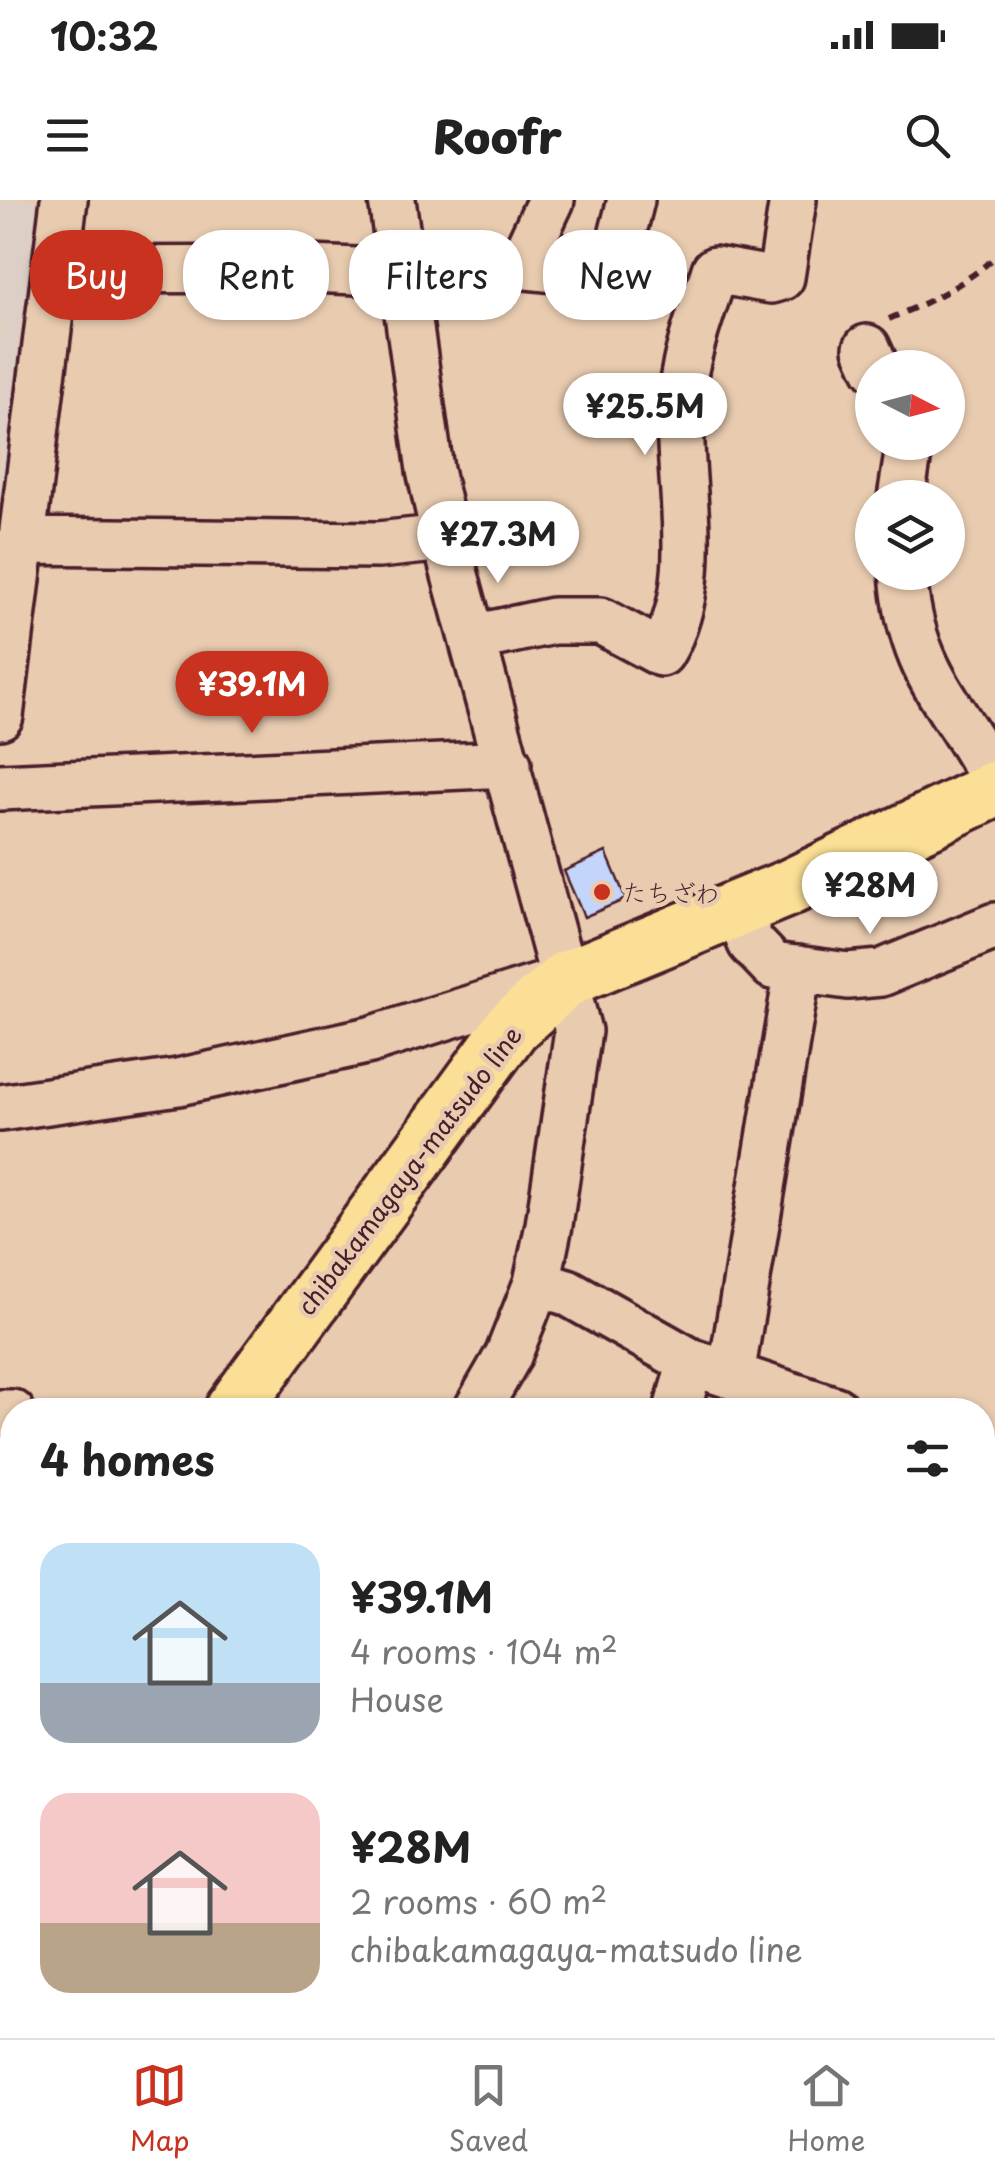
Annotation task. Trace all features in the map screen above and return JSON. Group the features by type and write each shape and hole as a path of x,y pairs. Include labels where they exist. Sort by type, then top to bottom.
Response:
{"main road":[{"name":"chibakamagaya-matsudo line","path":"242,1398 512,1027 566,979 738,910 995,786"}],"street":[{"path":"61,230 64,200"},
{"path":"392,200 397,230"},
{"path":"523,260 551,200"},
{"path":"523,266 593,273 617,256 631,200"},
{"path":"474,638 553,621 601,620 660,653 674,631 685,578 682,433 686,368 715,270 771,280 781,277 793,200"},
{"path":"163,270 349,266"},
{"path":"0,716 50,320"},
{"path":"410,320 430,470 445,538 566,979 577,1044 536,1284 508,1356 484,1398"},
{"path":"22,540 378,544 445,538"},
{"path":"906,590 912,636 927,672 995,786"},
{"path":"0,787 508,764"},
{"path":"738,910 751,943 773,966 848,976 881,973 995,926"},
{"path":"687,1398 711,1368 798,969"},
{"path":"0,1108 178,1082 335,1048 566,979"},
{"path":"536,1284 568,1292 711,1368 799,1398"}],"path":[{"path":"871,350 872,333 888,320 938,296 995,257"}],"shaded area":[{"path":"0,200 49,200 45,230 30,230 30,320 35,320 0,613"}],"building":[{"path":"606,852 626,899 584,917 564,871"}],"place":[{"name":"たちざわ","path":"602,892"}]}
